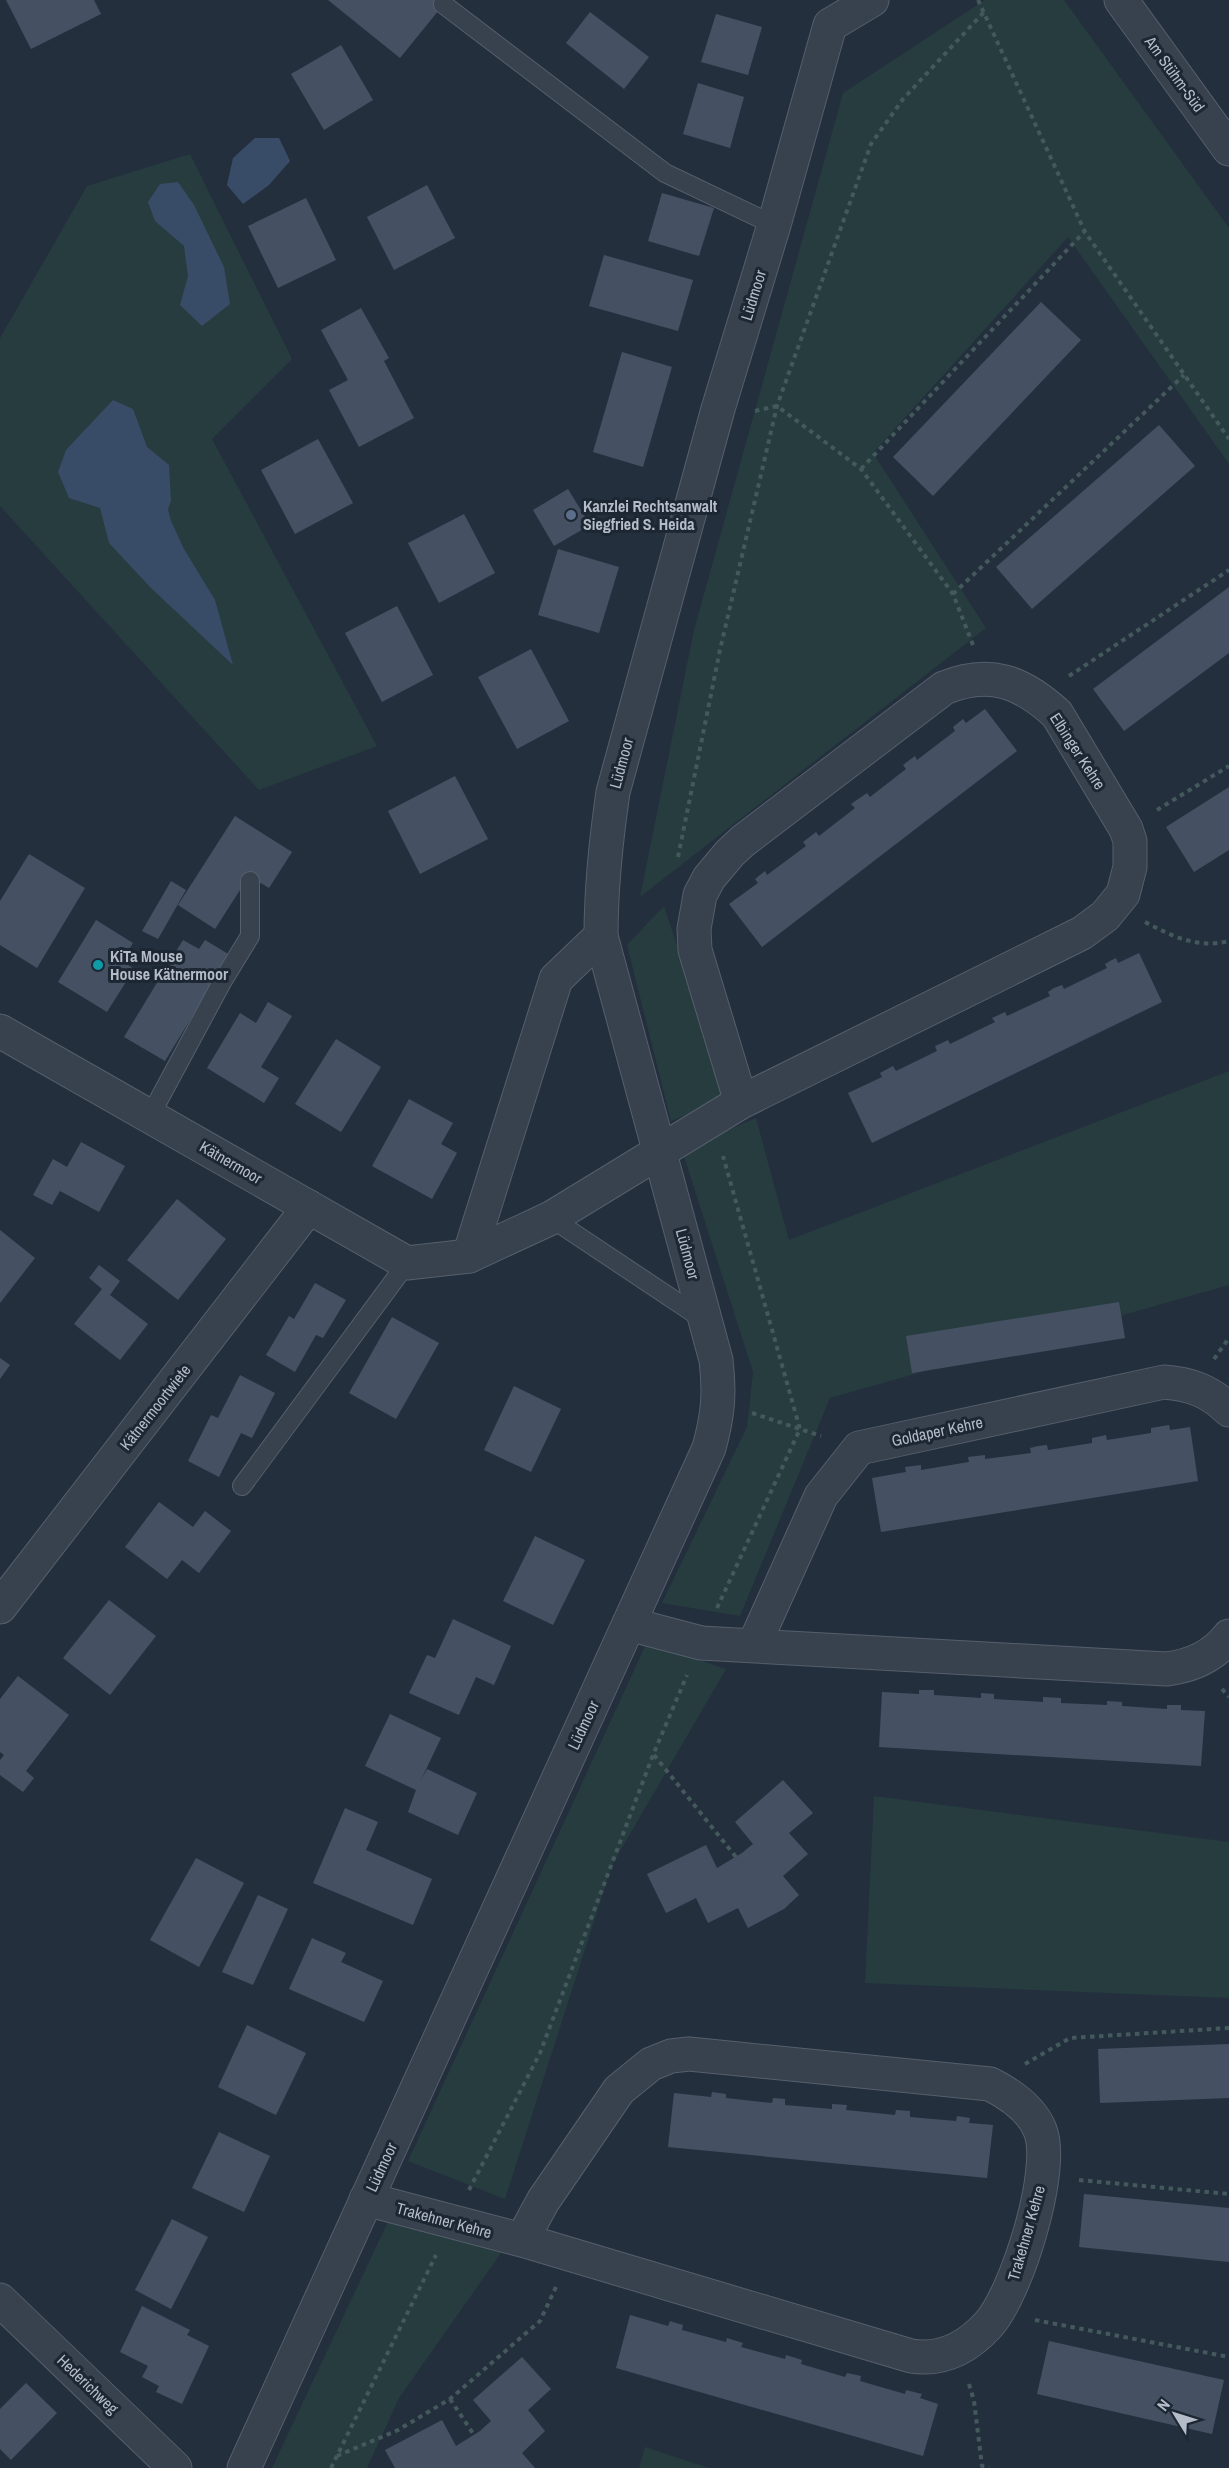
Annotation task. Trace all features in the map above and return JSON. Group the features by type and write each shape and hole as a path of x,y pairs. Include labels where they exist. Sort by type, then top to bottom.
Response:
{"street":[{"name":"Lüdmoor","path":"244,2468 709,1448 720,1402 716,1360 601,936 601,888 613,792 718,409 774,225 834,12 872,0"},
{"name":"Am Stühm-Süd","path":"1120,0 1229,149"},
{"name":"Elbinger Kehre","path":"660,1150 741,1102 1082,933 1105,916 1115,905 1123,894 1130,867 1130,841 1126,829 1057,714 1046,704 1016,686 989,678 973,678 944,688 743,842 730,853 709,878 700,895 696,912 696,950 741,1102"},
{"path":"469,1256 556,979 601,936"},
{"name":"Kätnermoor","path":"0,1031 407,1263"},
{"path":"407,1263 469,1256 551,1218 660,1150"},
{"name":"Kätnermoortwiete","path":"0,1607 309,1207"},
{"name":"Goldaper Kehre","path":"859,1448 1164,1382 1183,1383 1211,1394 1229,1410"},
{"path":"754,1645 821,1496 859,1448"},
{"path":"629,1624 701,1642 1166,1669 1198,1662 1229,1636"},
{"name":"Trakehner Kehre","path":"366,2199 522,2240 911,2356 934,2358 969,2343 988,2325 1001,2307 1024,2249 1042,2173 1043,2141 1034,2119 1012,2096 990,2084 688,2054 660,2060 639,2072 618,2090 543,2201 522,2240"},
{"name":"Hederichweg","path":"0,2300 175,2468"}],"lane":[{"path":"444,4 665,173 774,225"},
{"path":"150,1116 222,982 250,936 250,881"},
{"path":"551,1218 706,1321"},
{"path":"242,1486 407,1263"}],"path":[{"path":"978,0 1085,232 1229,439"},
{"path":"677,868 681,837 720,650 777,406 871,144 903,99 984,12"},
{"path":"861,470 1085,232"},
{"path":"953,594 1184,375"},
{"path":"718,409 756,411 777,406"},
{"path":"777,406 861,470 953,594 989,678"},
{"path":"1046,704 1060,683 1229,570"},
{"path":"1126,829 1229,766"},
{"path":"1115,905 1137,918 1192,943 1218,944 1229,941"},
{"path":"331,2468 452,2222 540,2052 653,1755 701,1642 800,1429 713,1120"},
{"path":"720,1402 859,1448"},
{"path":"653,1755 736,1857"},
{"path":"990,2084 1070,2038 1229,2028"},
{"path":"1042,2173 1070,2179 1229,2194"},
{"path":"337,2456 398,2430 450,2399 540,2321 570,2255"},
{"path":"1001,2307 1035,2320 1229,2357"},
{"path":"957,2349 974,2401 982,2466 989,2468"},
{"path":"450,2399 474,2435"}],"green space":[{"path":"985,0 1064,0 1229,228 1229,464 1068,237 873,453 986,628 640,897 694,630 843,93"},
{"path":"190,154 292,359 212,439 377,746 259,790 0,506 0,338 87,186"},
{"path":"664,906 728,1099 671,1121 627,945"},
{"path":"1229,1071 1229,1285 830,1398 740,1616 662,1603 747,1427 753,1372 682,1150 756,1118 789,1240"},
{"path":"647,1642 726,1669 612,1865 505,2199 408,2161"},
{"path":"874,1796 1229,1842 1229,1998 865,1983"},
{"path":"394,2209 501,2253 399,2398 367,2468 272,2468"},
{"path":"645,2447 709,2468 639,2468"}],"water":[{"path":"255,138 279,138 290,161 269,185 243,204 227,185 233,158"},
{"path":"178,182 194,205 224,267 230,304 202,326 180,305 188,276 184,246 155,221 148,202 160,184"},
{"path":"113,400 133,409 147,447 169,465 171,501 168,509 171,521 184,549 215,600 233,665 151,588 109,543 100,508 69,498 58,472 66,450"}],"building":[{"path":"6,0 94,0 101,14 31,49"},
{"path":"328,0 447,0 400,58"},
{"path":"590,12 649,57 624,89 566,43"},
{"path":"716,14 762,27 748,75 701,62"},
{"path":"341,45 373,100 324,130 291,74"},
{"path":"698,83 744,97 730,148 683,134"},
{"path":"427,185 455,238 394,270 367,217"},
{"path":"662,193 714,208 699,256 648,241"},
{"path":"306,198 336,260 278,288 248,226"},
{"path":"604,255 693,280 678,331 589,306"},
{"path":"1041,302 1081,340 933,496 893,457"},
{"path":"361,308 389,358 384,361 414,418 359,447 329,390 348,380 321,330"},
{"path":"622,352 672,367 643,467 593,452"},
{"path":"1159,425 1195,466 1032,609 996,567"},
{"path":"318,439 353,503 295,534 261,470"},
{"path":"568,489 590,525 554,546 533,510"},
{"path":"464,514 495,573 439,603 408,543"},
{"path":"558,549 619,567 599,633 538,615"},
{"path":"1229,587 1229,653 1124,731 1093,689"},
{"path":"397,606 433,675 382,702 345,633"},
{"path":"531,649 569,721 517,749 478,677"},
{"path":"985,709 1017,751 762,947 729,904 758,883 755,879 765,871 767,875 806,846 803,842 816,832 819,836 855,808 851,804 867,793 870,797 906,769 903,765 915,756 917,760 955,731 953,727 963,719 966,723"},
{"path":"455,776 488,839 420,874 388,811"},
{"path":"1229,787 1229,850 1194,872 1166,827"},
{"path":"235,816 292,852 269,888 249,876 215,929 178,905"},
{"path":"29,854 85,888 37,968 0,945 0,901"},
{"path":"171,881 186,890 158,939 142,931"},
{"name":"KiTa Mouse House Kätnermoor","path":"96,920 133,943 122,961 134,969 107,1012 58,982"},
{"path":"183,940 199,949 205,940 230,955 165,1061 124,1037"},
{"path":"1139,953 1162,1002 872,1143 848,1093 882,1077 880,1073 893,1066 896,1071 937,1051 935,1046 948,1040 950,1044 995,1022 992,1018 1005,1012 1007,1016 1050,996 1048,992 1054,988 1062,985 1064,989 1107,968 1105,964 1116,958 1118,963"},
{"path":"268,1002 292,1016 261,1067 279,1078 264,1103 207,1068 240,1013 256,1023"},
{"path":"336,1039 381,1067 341,1132 295,1104"},
{"path":"409,1099 453,1123 441,1144 457,1153 432,1199 372,1166"},
{"path":"81,1142 125,1166 99,1212 60,1191 52,1205 33,1195 53,1159 67,1167"},
{"path":"177,1199 226,1239 178,1300 127,1260"},
{"path":"0,1230 35,1258 0,1303"},
{"path":"99,1265 120,1281 110,1295 148,1324 120,1360 74,1324 102,1289 89,1278"},
{"path":"315,1283 346,1300 323,1338 316,1335 295,1372 266,1355 289,1316 294,1319"},
{"path":"1119,1302 1125,1338 912,1373 906,1336"},
{"path":"392,1317 439,1343 396,1419 349,1393"},
{"path":"0,1358 10,1365 0,1379"},
{"path":"240,1375 275,1393 252,1438 241,1433 219,1477 188,1461 211,1415 218,1418"},
{"path":"514,1386 561,1409 531,1472 484,1450"},
{"path":"1169,1425 1170,1430 1190,1427 1198,1481 881,1532 872,1478 906,1472 905,1467 921,1465 921,1470 969,1462 968,1457 985,1455 985,1459 1031,1453 1030,1448 1038,1446 1047,1445 1048,1450 1092,1443 1092,1438 1106,1435 1107,1440 1151,1433 1151,1428"},
{"path":"159,1502 193,1527 205,1511 231,1531 199,1573 182,1560 167,1579 125,1547"},
{"path":"535,1536 585,1560 553,1625 503,1601"},
{"path":"109,1600 156,1636 110,1695 63,1658"},
{"path":"453,1619 511,1646 494,1685 476,1677 459,1715 409,1693 427,1655 435,1658"},
{"path":"18,1676 69,1715 26,1771 34,1778 23,1792 0,1775 0,1760 4,1755 0,1752 0,1699"},
{"path":"919,1690 934,1690 934,1695 981,1698 981,1693 994,1694 994,1699 1043,1702 1043,1697 1061,1698 1061,1703 1107,1705 1107,1701 1122,1702 1122,1706 1167,1709 1167,1705 1181,1705 1181,1710 1205,1711 1201,1766 879,1747 882,1692 919,1694"},
{"path":"390,1714 441,1738 420,1782 427,1769 477,1793 458,1835 408,1812 416,1790 365,1766"},
{"path":"783,1780 813,1813 789,1833 808,1854 783,1876 799,1895 784,1909 748,1928 738,1908 708,1923 696,1898 666,1913 647,1874 706,1845 717,1868 742,1853 753,1844 735,1822"},
{"path":"345,1808 378,1822 366,1850 432,1879 413,1925 313,1883"},
{"path":"196,1858 244,1883 199,1967 150,1940"},
{"path":"258,1895 288,1909 253,1985 222,1972"},
{"path":"312,1938 346,1953 341,1962 383,1981 364,2022 289,1989"},
{"path":"247,2025 306,2053 276,2115 218,2087"},
{"path":"1229,2044 1229,2098 1100,2103 1098,2049"},
{"path":"712,2092 726,2094 726,2098 772,2103 773,2098 785,2099 785,2105 832,2109 832,2104 847,2105 846,2110 895,2115 896,2110 910,2111 910,2117 956,2121 957,2116 970,2118 969,2123 993,2125 987,2178 668,2147 674,2093 711,2097"},
{"path":"219,2132 270,2156 244,2212 192,2188"},
{"path":"1084,2194 1229,2208 1229,2262 1079,2247"},
{"path":"172,2219 208,2237 171,2309 135,2290"},
{"path":"142,2306 190,2330 187,2335 209,2346 182,2404 156,2392 159,2386 142,2377 148,2366 120,2352"},
{"path":"630,2315 668,2326 670,2321 683,2325 682,2330 726,2342 727,2338 743,2343 741,2347 785,2359 786,2355 802,2360 801,2364 845,2377 847,2373 861,2376 860,2381 905,2394 906,2390 922,2394 920,2398 938,2404 923,2456 616,2368"},
{"path":"1049,2341 1224,2380 1212,2434 1037,2394"},
{"path":"522,2357 551,2389 528,2410 545,2431 522,2453 535,2468 395,2468 385,2450 442,2420 456,2446 480,2431 491,2421 473,2400"},
{"path":"26,2383 57,2413 11,2460 0,2449 0,2409"}],"place":[{"name":"Kanzlei Rechtsanwalt Siegfried S. Heida","path":"571,515"},
{"name":"KiTa Mouse House Kätnermoor","path":"98,965"}]}
